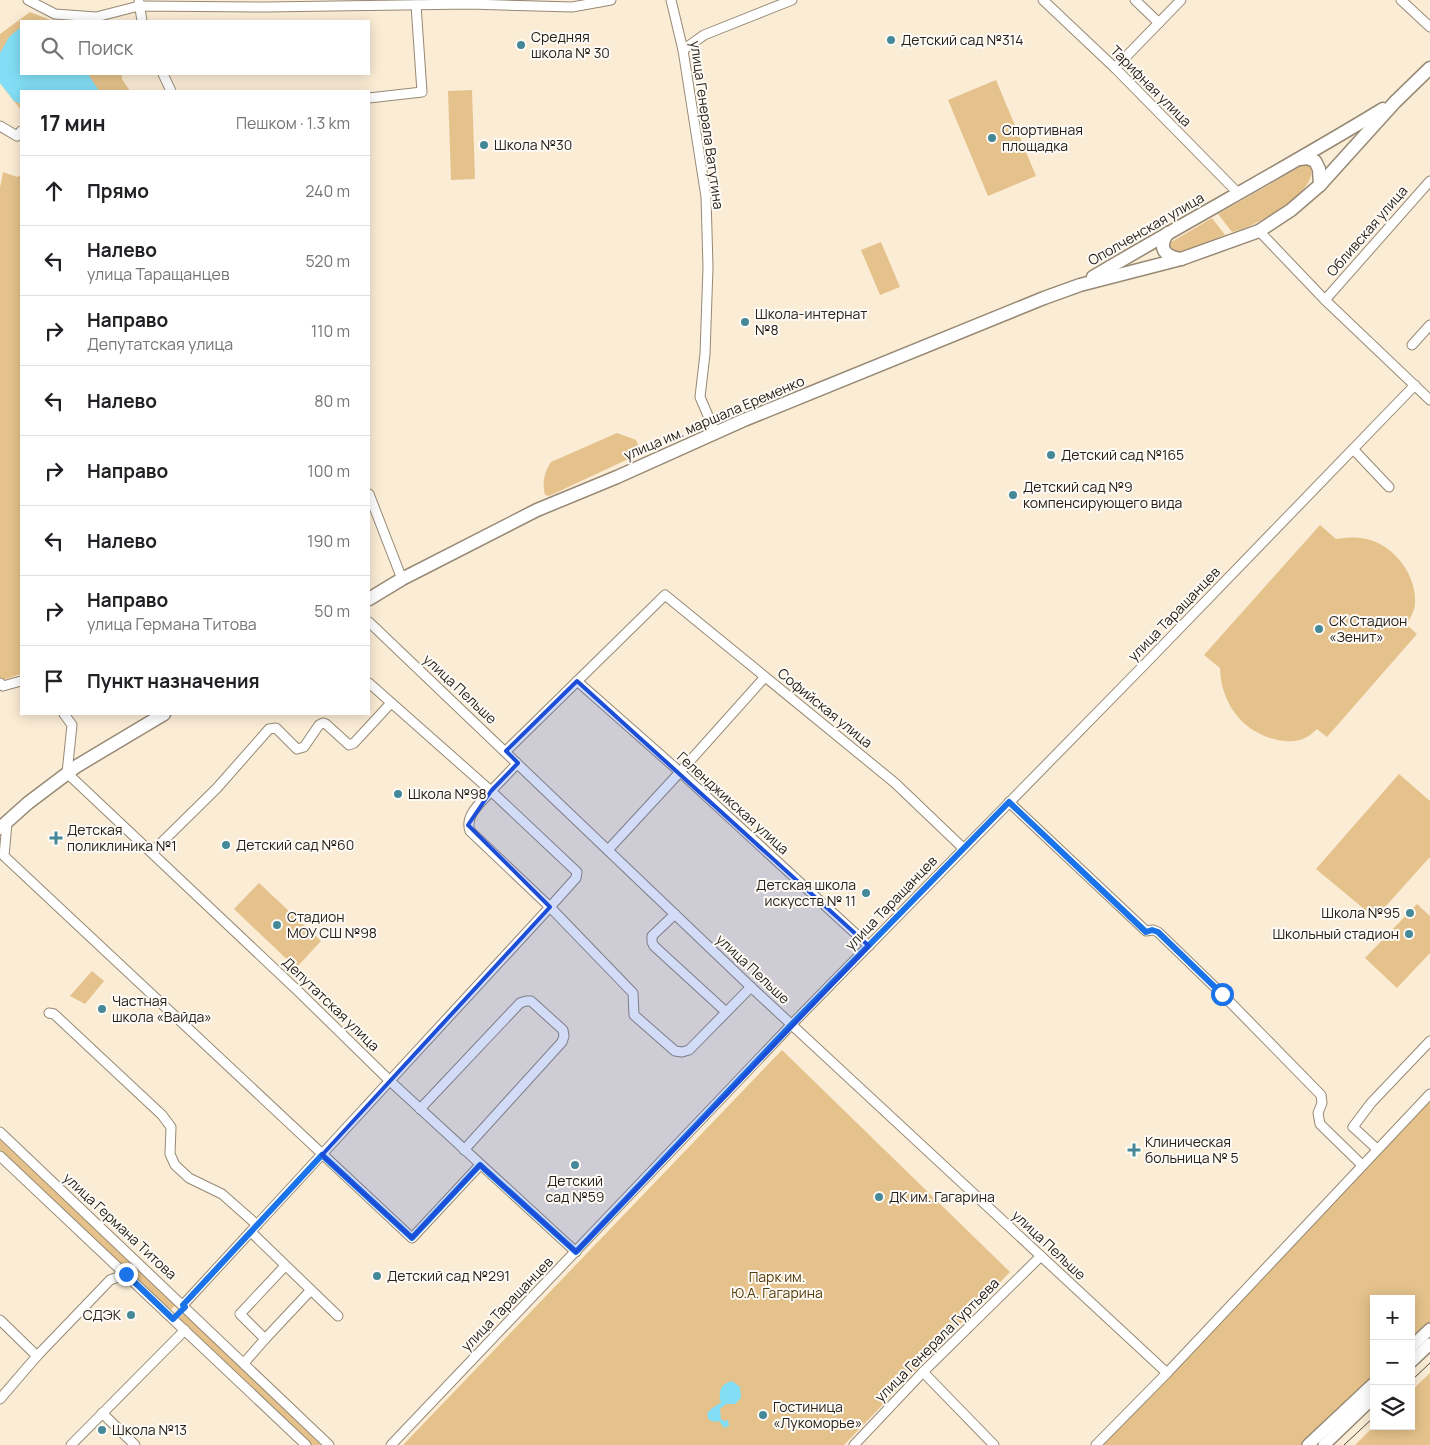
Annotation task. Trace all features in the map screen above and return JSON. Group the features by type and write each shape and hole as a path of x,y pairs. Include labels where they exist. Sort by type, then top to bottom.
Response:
{"highway":[{"name":"Ополченская улица","path":"1080,285 1181,259 1259,231 1292,210 1320,185 1395,102 1430,68"},
{"name":"Ополченская улица","path":"1080,285 1300,159 1395,102"},
{"path":"1300,159 1307,158 1315,161 1319,169 1320,185"},
{"path":"1168,233 1163,239 1165,252 1172,258 1181,259"},
{"name":"улица им. маршала Еременко","path":"370,598 402,579 537,510 617,477 715,432 1012,310 1080,285"},
{"path":"2,828 28,803 68,773 162,715"}],"main road":[{"path":"1415,1343 1430,1329"},
{"path":"1415,1358 1430,1344"},
{"path":"1308,1445 1371,1385"},
{"path":"1324,1445 1370,1401"}],"street":[{"path":"28,0 55,14 96,17 139,3 572,6 612,0"},
{"name":"улица Генерала Ватутина","path":"671,0 683,50 706,197 708,267 705,354 700,397 715,432"},
{"path":"683,50 704,35 792,0"},
{"name":"Тарифная улица","path":"1043,0 1115,68 1238,193"},
{"path":"1135,0 1159,23"},
{"path":"1115,68 1181,0"},
{"path":"1401,0 1430,27"},
{"path":"139,3 142,20"},
{"path":"370,98 422,92 416,5"},
{"path":"163,75 171,90"},
{"path":"0,126 17,136 20,132"},
{"name":"Обливская улица","path":"1325,300 1430,181"},
{"path":"1259,231 1325,300 1430,400"},
{"path":"1412,345 1430,325"},
{"name":"улица Таращанцев","path":"391,1445 792,1024 1138,672 1415,385"},
{"path":"1353,449 1389,487"},
{"path":"370,497 402,579"},
{"name":"Софийская улица","path":"577,681 665,594 895,783 963,848"},
{"name":"улица Пельше","path":"370,623 751,987 1167,1373"},
{"path":"608,850 765,677"},
{"path":"0,683 3,686 20,680"},
{"path":"506,751 577,681"},
{"name":"Геленджикская улица","path":"577,681 680,772 869,946"},
{"path":"173,1319 254,1228 576,878 577,872 491,791 370,684"},
{"path":"152,852 217,788 269,729 276,728 297,749 301,749 319,724 323,723 349,745 354,743 391,703"},
{"path":"65,715 72,726 68,773"},
{"path":"516,762 515,766 469,818 470,831 550,906 633,993 634,1015 675,1051 682,1052 689,1050 751,987"},
{"name":"Депутатская улица","path":"68,773 390,1081 576,1252"},
{"path":"1009,802 1146,932 1152,930 1158,932 1321,1095 1322,1104 1318,1113 1320,1124 1362,1165"},
{"path":"2,828 4,856 412,1238 480,1165"},
{"path":"675,914 652,936 654,946 726,1012"},
{"path":"420,1108 520,1003 526,1000 531,1002 563,1030 562,1042 464,1150"},
{"path":"50,1013 54,1014 162,1115 171,1126 170,1154 175,1165 189,1178 222,1194 254,1228 285,1266 338,1316"},
{"path":"1377,1149 1353,1127 1370,1103 1430,1041"},
{"path":"1096,1445 1167,1373 1430,1094"},
{"name":"улица Германа Титова","path":"0,1132 330,1445"},
{"path":"0,1156 306,1445"},
{"name":"улица Генерала Гуртьева","path":"854,1445 923,1372 1041,1256"},
{"path":"265,1339 240,1314 285,1266"},
{"path":"0,1399 110,1280 126,1274"},
{"path":"244,1363 311,1290"},
{"path":"0,1320 38,1356"},
{"path":"71,1445 185,1330"},
{"path":"923,1372 994,1445"},
{"path":"102,1413 136,1445"}],"highlighted area":[{"path":"577,681 869,946 576,1252 480,1165 412,1238 322,1155 550,907 468,825 491,791 518,763 506,751"}],"green space":[{"path":"30,12 50,20 20,20 20,75 122,75 122,79 129,90 20,90 20,109 0,83 0,34"},
{"name":"Спортивная площадка","path":"996,80 1036,176 988,196 948,100"},
{"path":"472,90 475,179 451,180 448,91"},
{"path":"1308,165 1311,172 1309,181 1303,190 1282,207 1261,220 1246,228 1232,232 1218,214 1302,166"},
{"path":"3,172 17,177 20,176 20,674 0,681 0,188"},
{"path":"1212,218 1225,235 1177,254 1169,251 1168,244"},
{"path":"881,242 900,287 880,295 861,250"},
{"path":"617,433 636,440 639,454 549,496 545,495 544,478 551,462"},
{"name":"СК Стадион «Зенит»","path":"1320,525 1336,539 1360,538 1371,540 1382,545 1400,560 1411,580 1414,592 1414,608 1407,625 1417,634 1327,737 1317,729 1299,740 1278,740 1254,731 1236,715 1225,693 1221,681 1220,668 1204,655"},
{"path":"1399,774 1430,801 1430,857 1375,918 1316,869"},
{"name":"Стадион МОУ СШ №98","path":"259,883 321,941 296,968 234,909"},
{"name":"Школьный стадион","path":"1417,904 1430,916 1430,953 1397,988 1365,958"},
{"path":"92,971 104,981 85,1004 70,996"},
{"name":"Парк им. Ю.А. Гагарина","path":"782,1050 1010,1272 844,1445 403,1445"},
{"path":"1430,1099 1430,1322 1415,1336 1415,1295 1370,1295 1370,1380 1301,1445 1100,1445"},
{"path":"0,1139 176,1305 169,1311 0,1152"},
{"path":"184,1313 321,1445 310,1445 178,1319"},
{"path":"1430,1373 1430,1445 1355,1445 1370,1430 1415,1430 1415,1387"}],"water":[{"path":"20,28 20,75 89,75 98,90 20,90 20,104 14,101 0,83 0,53 9,37"},
{"path":"732,1381 740,1387 741,1398 735,1404 726,1404 720,1409 721,1419 724,1421 728,1420 729,1426 724,1428 719,1421 709,1420 707,1414 721,1402 720,1392 722,1386"}],"tram line":[{"path":"1415,1377 1430,1363"},
{"path":"1344,1445 1370,1421"}],"place":[{"name":"Детский сад №314","path":"891,40"},
{"name":"Средняя школа № 30","path":"521,45"},
{"name":"Спортивная площадка","path":"992,138"},
{"name":"Школа №30","path":"484,145"},
{"name":"Школа-интернат №8","path":"745,322"},
{"name":"Детский сад №165","path":"1051,455"},
{"name":"Детский сад №9 компенсирующего вида","path":"1013,495"},
{"name":"СК Стадион «Зенит»","path":"1319,629"},
{"name":"Школа №98","path":"398,794"},
{"name":"Детская поликлиника №1","path":"56,838"},
{"name":"Детский сад №60","path":"226,845"},
{"name":"Детская школа искусств № 11","path":"866,893"},
{"name":"Школа №95","path":"1410,913"},
{"name":"Стадион МОУ СШ №98","path":"277,925"},
{"name":"Школьный стадион","path":"1409,934"},
{"name":"Частная школа «Вайда»","path":"102,1009"},
{"name":"Клиническая больница № 5","path":"1134,1150"},
{"name":"Детский сад №59","path":"575,1165"},
{"name":"ДК им. Гагарина","path":"879,1197"},
{"name":"Детский сад №291","path":"377,1276"},
{"name":"СДЭК","path":"131,1315"},
{"name":"Гостиница «Лукоморье»","path":"763,1415"},
{"name":"Школа №13","path":"102,1430"}],"route":[{"path":"126,1274 173,1319 185,1307 183,1305 322,1155 412,1238 480,1165 576,1252 792,1024 1009,802 1146,932 1152,930 1158,932 1222,994"}]}
